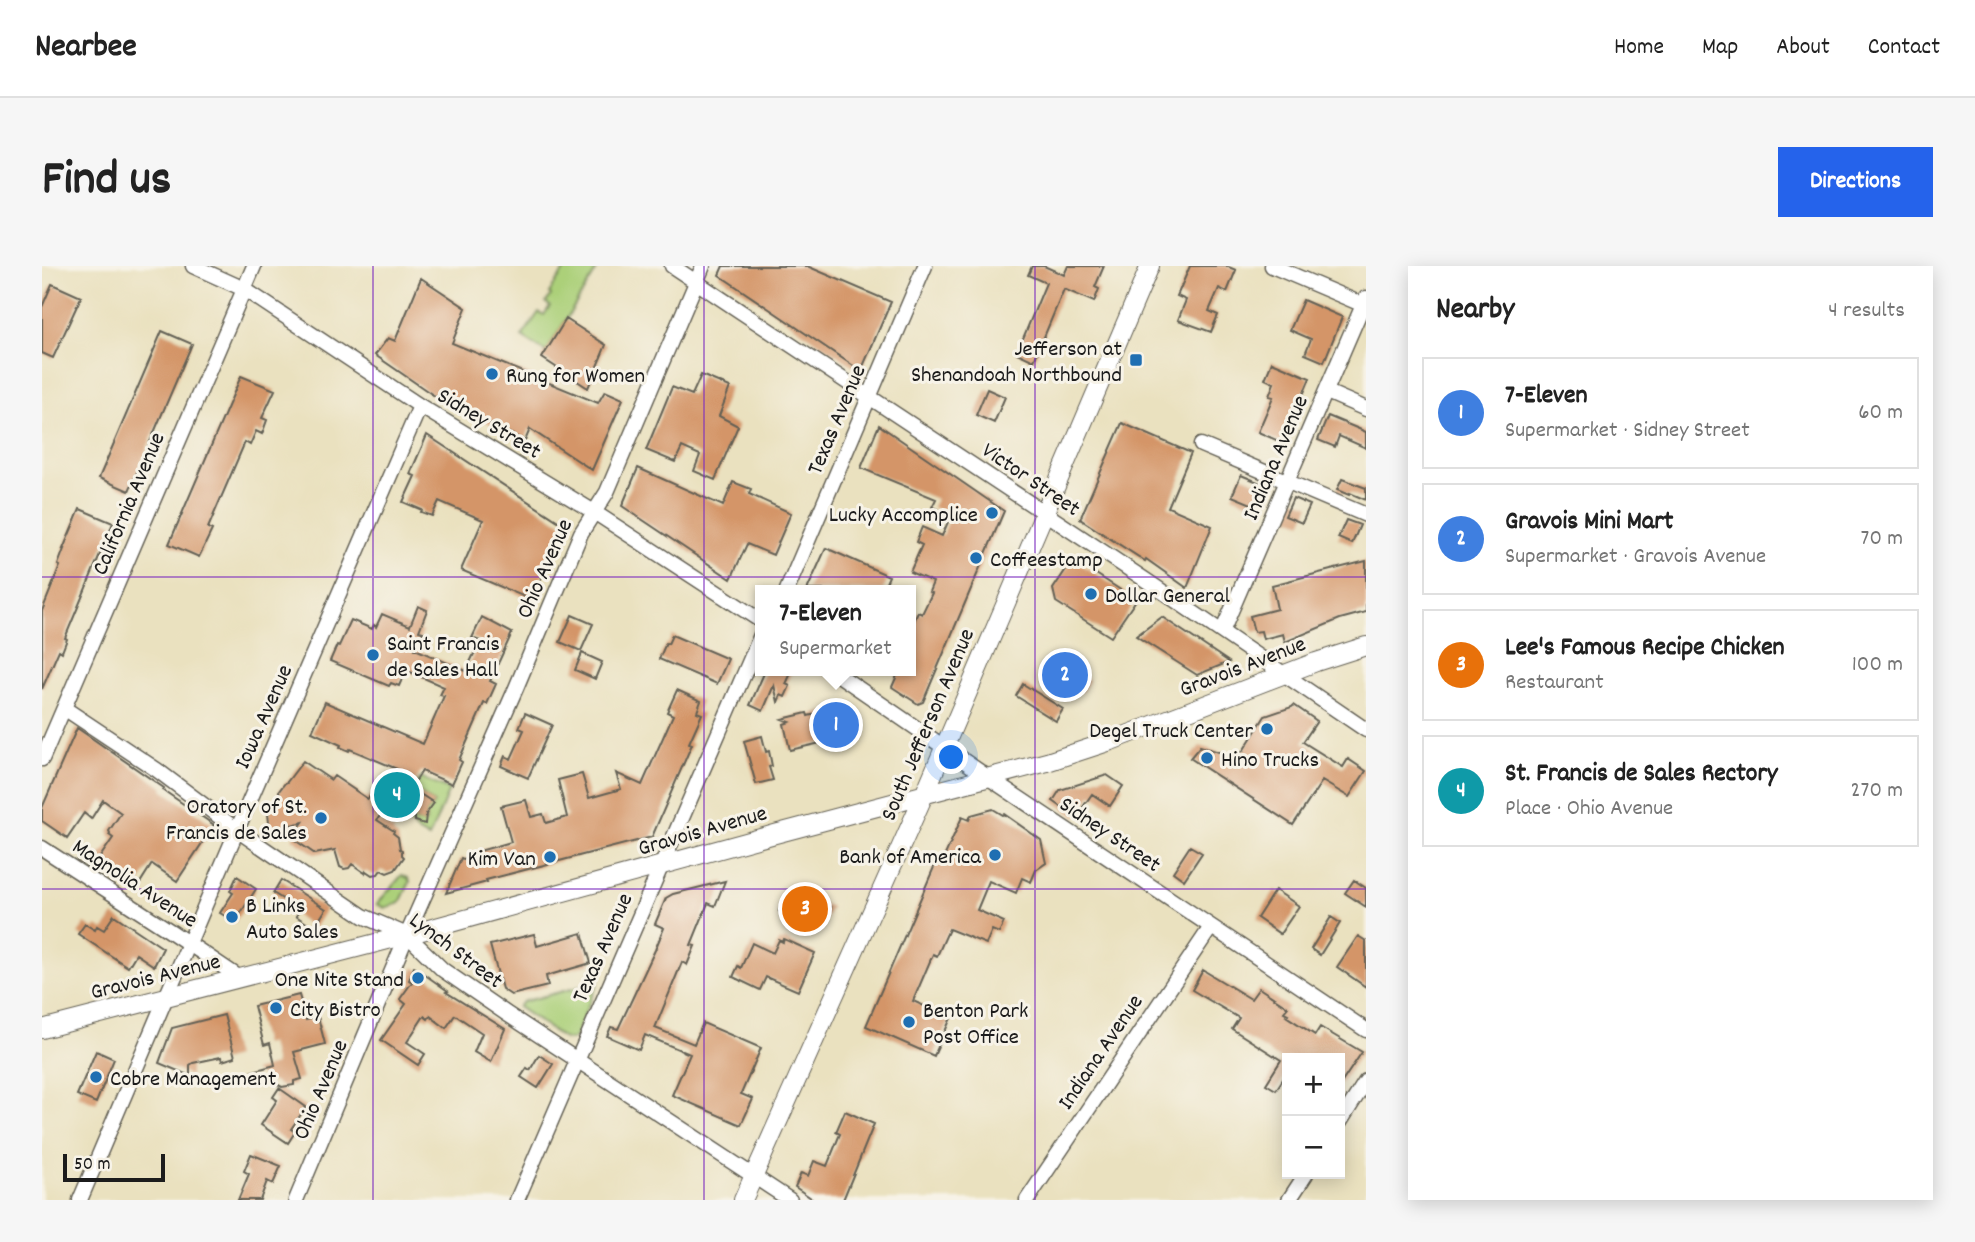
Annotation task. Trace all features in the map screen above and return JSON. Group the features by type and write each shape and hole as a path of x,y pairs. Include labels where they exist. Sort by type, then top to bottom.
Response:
{"main road":[{"name":"South Jefferson Avenue","path":"743,1200 924,795 1150,266"},
{"name":"Gravois Avenue","path":"42,1028 407,935 989,778 1111,741 1316,662 1366,646"}],"street":[{"name":"Sidney Street","path":"193,266 244,289 420,406 594,512 755,617"},
{"name":"California Avenue","path":"42,759 254,266"},
{"name":"Victor Street","path":"672,266 1366,730"},
{"name":"Ohio Avenue","path":"296,1200 581,533 607,492 703,266"},
{"name":"Texas Avenue","path":"789,585 925,266"},
{"path":"1272,266 1365,303"},
{"name":"Indiana Avenue","path":"1222,632 1365,303"},
{"path":"1326,392 1366,408"},
{"name":"Iowa Avenue","path":"80,1200 420,406"},
{"path":"1201,445 1366,515"},
{"name":"Texas Avenue","path":"517,1200 755,649"},
{"name":"Sidney Street","path":"840,676 1366,1030"},
{"name":"Lynch Street","path":"64,708 157,770 237,830 363,916 407,935 443,970 507,1014 790,1200"},
{"name":"Magnolia Avenue","path":"42,848 240,978"},
{"name":"Indiana Avenue","path":"1027,1200 1211,927"},
{"path":"1344,1116 1366,1081"},
{"path":"1289,1200 1303,1179"}],"green space":[{"path":"562,266 599,266 546,352 522,337 539,312 544,315 550,306 546,303 551,295 549,293 565,269"},
{"path":"421,778 449,790 429,838 417,831 408,821 410,813 415,816 416,822 426,822 426,814 434,803 412,788"},
{"path":"402,875 410,882 400,903 385,908 377,904"},
{"path":"598,982 575,1037 571,1040 564,1039 518,1007 522,1002"}],"building":[{"path":"723,266 807,266 891,302 861,371 719,275"},
{"path":"1032,266 1044,266 1064,275 1068,266 1104,266 1095,287 1099,289 1094,302 1064,289 1034,361 1017,353 1046,283 1028,275"},
{"path":"1190,266 1226,266 1236,270 1227,292 1219,288 1209,311 1218,315 1211,332 1178,320 1186,300 1177,296"},
{"name":"Rung for Women","path":"421,278 466,308 452,343 598,403 605,391 623,399 592,470 530,429 525,441 433,395 375,355 388,338 395,341"},
{"path":"52,284 81,297 53,358 42,353 42,307"},
{"path":"1303,300 1342,317 1324,362 1305,354 1311,339 1290,330"},
{"path":"566,319 606,345 588,388 542,358"},
{"path":"162,331 192,344 129,491 99,478"},
{"path":"1272,362 1310,378 1283,443 1258,432 1273,397 1269,396 1274,383 1265,379"},
{"path":"701,375 730,387 719,416 738,426 715,480 694,471 700,455 682,447 675,462 646,450 672,387 692,395"},
{"path":"241,376 275,390 262,418 267,420 262,434 256,431 250,445 245,442 208,528 212,530 199,557 169,544"},
{"path":"987,389 1005,397 994,423 976,415"},
{"path":"1328,416 1366,432 1366,448 1339,436 1335,447 1318,440"},
{"path":"1122,423 1191,453 1168,507 1212,526 1187,588 1146,559 1145,561 1080,519"},
{"path":"879,425 1004,511 923,702 918,704 892,687 897,676 916,676 916,617 918,612 922,614 932,593 929,592 933,582 910,572 922,545 916,542 922,527 942,536 951,515 932,507 936,499 861,468"},
{"path":"427,435 564,525 532,600 461,570 483,520 439,501 432,516 403,502 415,476 410,474"},
{"path":"638,468 723,506 733,482 751,489 749,494 791,513 773,555 747,544 731,579 622,506"},
{"path":"1241,475 1270,487 1261,508 1232,496"},
{"path":"1342,479 1366,488 1366,500 1337,490"},
{"path":"1293,498 1310,505 1302,523 1285,516"},
{"path":"80,509 113,523 65,638 67,639 62,652 59,650 42,689 42,611"},
{"path":"1346,520 1360,525 1352,544 1338,538"},
{"path":"826,548 889,576 885,585 809,585"},
{"name":"Dollar General","path":"1073,559 1136,600 1111,637 1056,602 1053,589"},
{"path":"1366,561 1366,612 1340,619 1285,642 1283,634 1263,639 1261,631 1254,632 1250,616 1277,609 1272,585"},
{"path":"418,606 427,610 419,631 423,632 415,649 466,671 480,641 472,638 482,617 512,633 490,681 496,684 487,704 484,703 459,760 462,762 452,784 422,771 411,788 434,803 426,814 425,824 415,821 415,816 408,807 406,810 391,800 377,820 394,831 398,837 404,857 395,870 387,873 381,870 372,875 352,864 344,869 340,867 335,850 315,854 292,838 303,822 270,830 268,814 280,796 279,791 303,761 331,780 334,776 368,799 377,786 383,790 397,769 350,749 349,751 312,732 325,702 423,744 444,696 440,695 444,687 406,670 399,686 391,683 389,686 330,661 351,620 372,629 374,625 376,627 382,614 410,626"},
{"path":"572,615 593,624 581,651 560,642"},
{"path":"1162,617 1229,662 1197,675 1136,636"},
{"path":"672,635 728,659 717,684 659,659"},
{"path":"582,653 602,662 595,679 575,670"},
{"path":"1051,655 1089,680 1082,692 1077,689 1074,692 1041,671"},
{"path":"763,676 790,676 786,684 790,686 785,697 781,695 778,702 774,685 763,711 750,705"},
{"path":"1023,684 1063,709 1056,721 1016,696"},
{"path":"677,690 701,701 697,712 702,714 652,837 446,893 461,858 469,861 472,853 511,842 501,806 526,800 531,817 543,814 546,823 567,817 558,780 582,774 589,798 621,789 616,773 642,785 673,715 667,712"},
{"path":"1294,705 1317,721 1303,742 1343,767 1348,759 1366,771 1349,797 1322,781 1293,825 1190,758 1200,746 1231,756 1243,751 1265,716"},
{"path":"846,706 854,736 790,750 784,724 790,722 782,719 807,713 808,716"},
{"path":"525,713 552,725 528,778 501,766 505,756 511,759 524,730 519,728"},
{"path":"77,728 214,825 177,881 152,864 138,886 98,860 113,838 109,831 121,813 103,800 91,819 84,813 67,838 42,821 42,808"},
{"path":"762,736 766,752 769,751 772,766 769,767 773,780 756,784 744,741"},
{"path":"1107,775 1123,786 1110,806 1092,794 1076,817 1053,801 1060,790"},
{"path":"993,809 1041,840 1046,863 1036,870 1031,882 1022,878 1016,893 989,881 977,910 1004,922 999,933 992,930 986,944 949,929 937,956 933,954 913,1001 951,1018 934,1056 866,1026 937,860 942,862 962,817 969,820 971,815"},
{"path":"1190,846 1202,853 1184,880 1173,872"},
{"path":"237,876 256,889 235,922 220,913 233,893 230,891"},
{"path":"281,880 326,909 314,928 296,916 298,913 290,908 289,903 273,893"},
{"path":"1354,880 1366,888 1366,907 1345,893"},
{"path":"725,881 715,906 708,903 691,945 695,946 687,965 682,962 655,1028 694,1044 703,1023 761,1048 741,1094 753,1099 741,1125 672,1095 690,1054 645,1035 639,1050 607,1036 611,1027 618,1029 655,950 664,928 655,924 666,898"},
{"path":"1275,890 1299,906 1280,934 1257,918"},
{"path":"787,893 831,907 820,928 779,911"},
{"path":"114,915 163,948 154,966 136,954 128,967 78,934 85,924 95,930 97,926 104,930"},
{"path":"1331,917 1340,923 1320,955 1311,949"},
{"path":"582,933 591,963 546,976 548,986 511,995 502,989 490,945 534,934 537,946"},
{"path":"1358,936 1366,941 1366,987 1337,967"},
{"path":"784,939 815,953 798,991 766,977 760,990 733,977 738,966 741,968 752,943 773,953 779,940 783,942"},
{"path":"414,967 448,991 446,992 505,1029 491,1062 474,1052 482,1033 455,1015 446,1028 430,1016 428,1019 424,1016 407,1042 425,1054 418,1065 381,1040 406,1004 400,999 412,982 409,980"},
{"path":"1203,970 1251,999 1259,988 1288,1007 1284,1012 1288,1014 1286,1016 1315,1035 1320,1027 1362,1052 1345,1078 1345,1053 1282,1053 1282,1081 1276,1090 1266,1084 1281,1060 1232,1029 1239,1018 1192,990"},
{"path":"299,995 306,1020 318,1017 325,1044 294,1052 302,1079 294,1081 294,1085 282,1087 253,1071 275,1065 270,1043 264,1045 254,1006"},
{"path":"224,1015 235,1057 222,1061 221,1057 193,1063 190,1065 190,1076 159,1063 172,1028"},
{"name":"Cobre Management","path":"96,1051 114,1059 96,1103 77,1095"},
{"path":"539,1055 553,1064 538,1088 521,1077 527,1068 530,1070"},
{"path":"279,1088 306,1107 291,1129 295,1132 288,1143 261,1125 277,1100 273,1097"},
{"path":"845,1111 874,1124 843,1200 814,1200 795,1187 801,1173 808,1176 814,1161 827,1166 840,1134 836,1132"},
{"path":"251,1154 281,1166 273,1184 267,1181 260,1200 238,1200 249,1174 244,1171"}],"place":[{"name":"Jefferson at Shenandoah Northbound","path":"1136,360"},
{"name":"Rung for Women","path":"492,374"},
{"name":"Lucky Accomplice","path":"992,513"},
{"name":"Coffeestamp","path":"976,558"},
{"name":"Dollar General","path":"1091,594"},
{"name":"Saint Francis de Sales Hall","path":"373,655"},
{"name":"Gravois Mini Mart","path":"1065,675"},
{"name":"7-Eleven","path":"836,725"},
{"name":"Degel Truck Center","path":"1267,729"},
{"name":"Hino Trucks","path":"1207,758"},
{"name":"St. Francis de Sales Rectory","path":"397,795"},
{"name":"Oratory of St. Francis de Sales","path":"321,818"},
{"name":"Bank of America","path":"995,855"},
{"name":"Kim Van","path":"550,857"},
{"name":"Lee's Famous Recipe Chicken","path":"805,909"},
{"name":"B Links Auto Sales","path":"232,917"},
{"name":"One Nite Stand","path":"418,978"},
{"name":"City Bistro","path":"276,1008"},
{"name":"Benton Park Post Office","path":"909,1022"},
{"name":"Cobre Management","path":"96,1077"}]}
